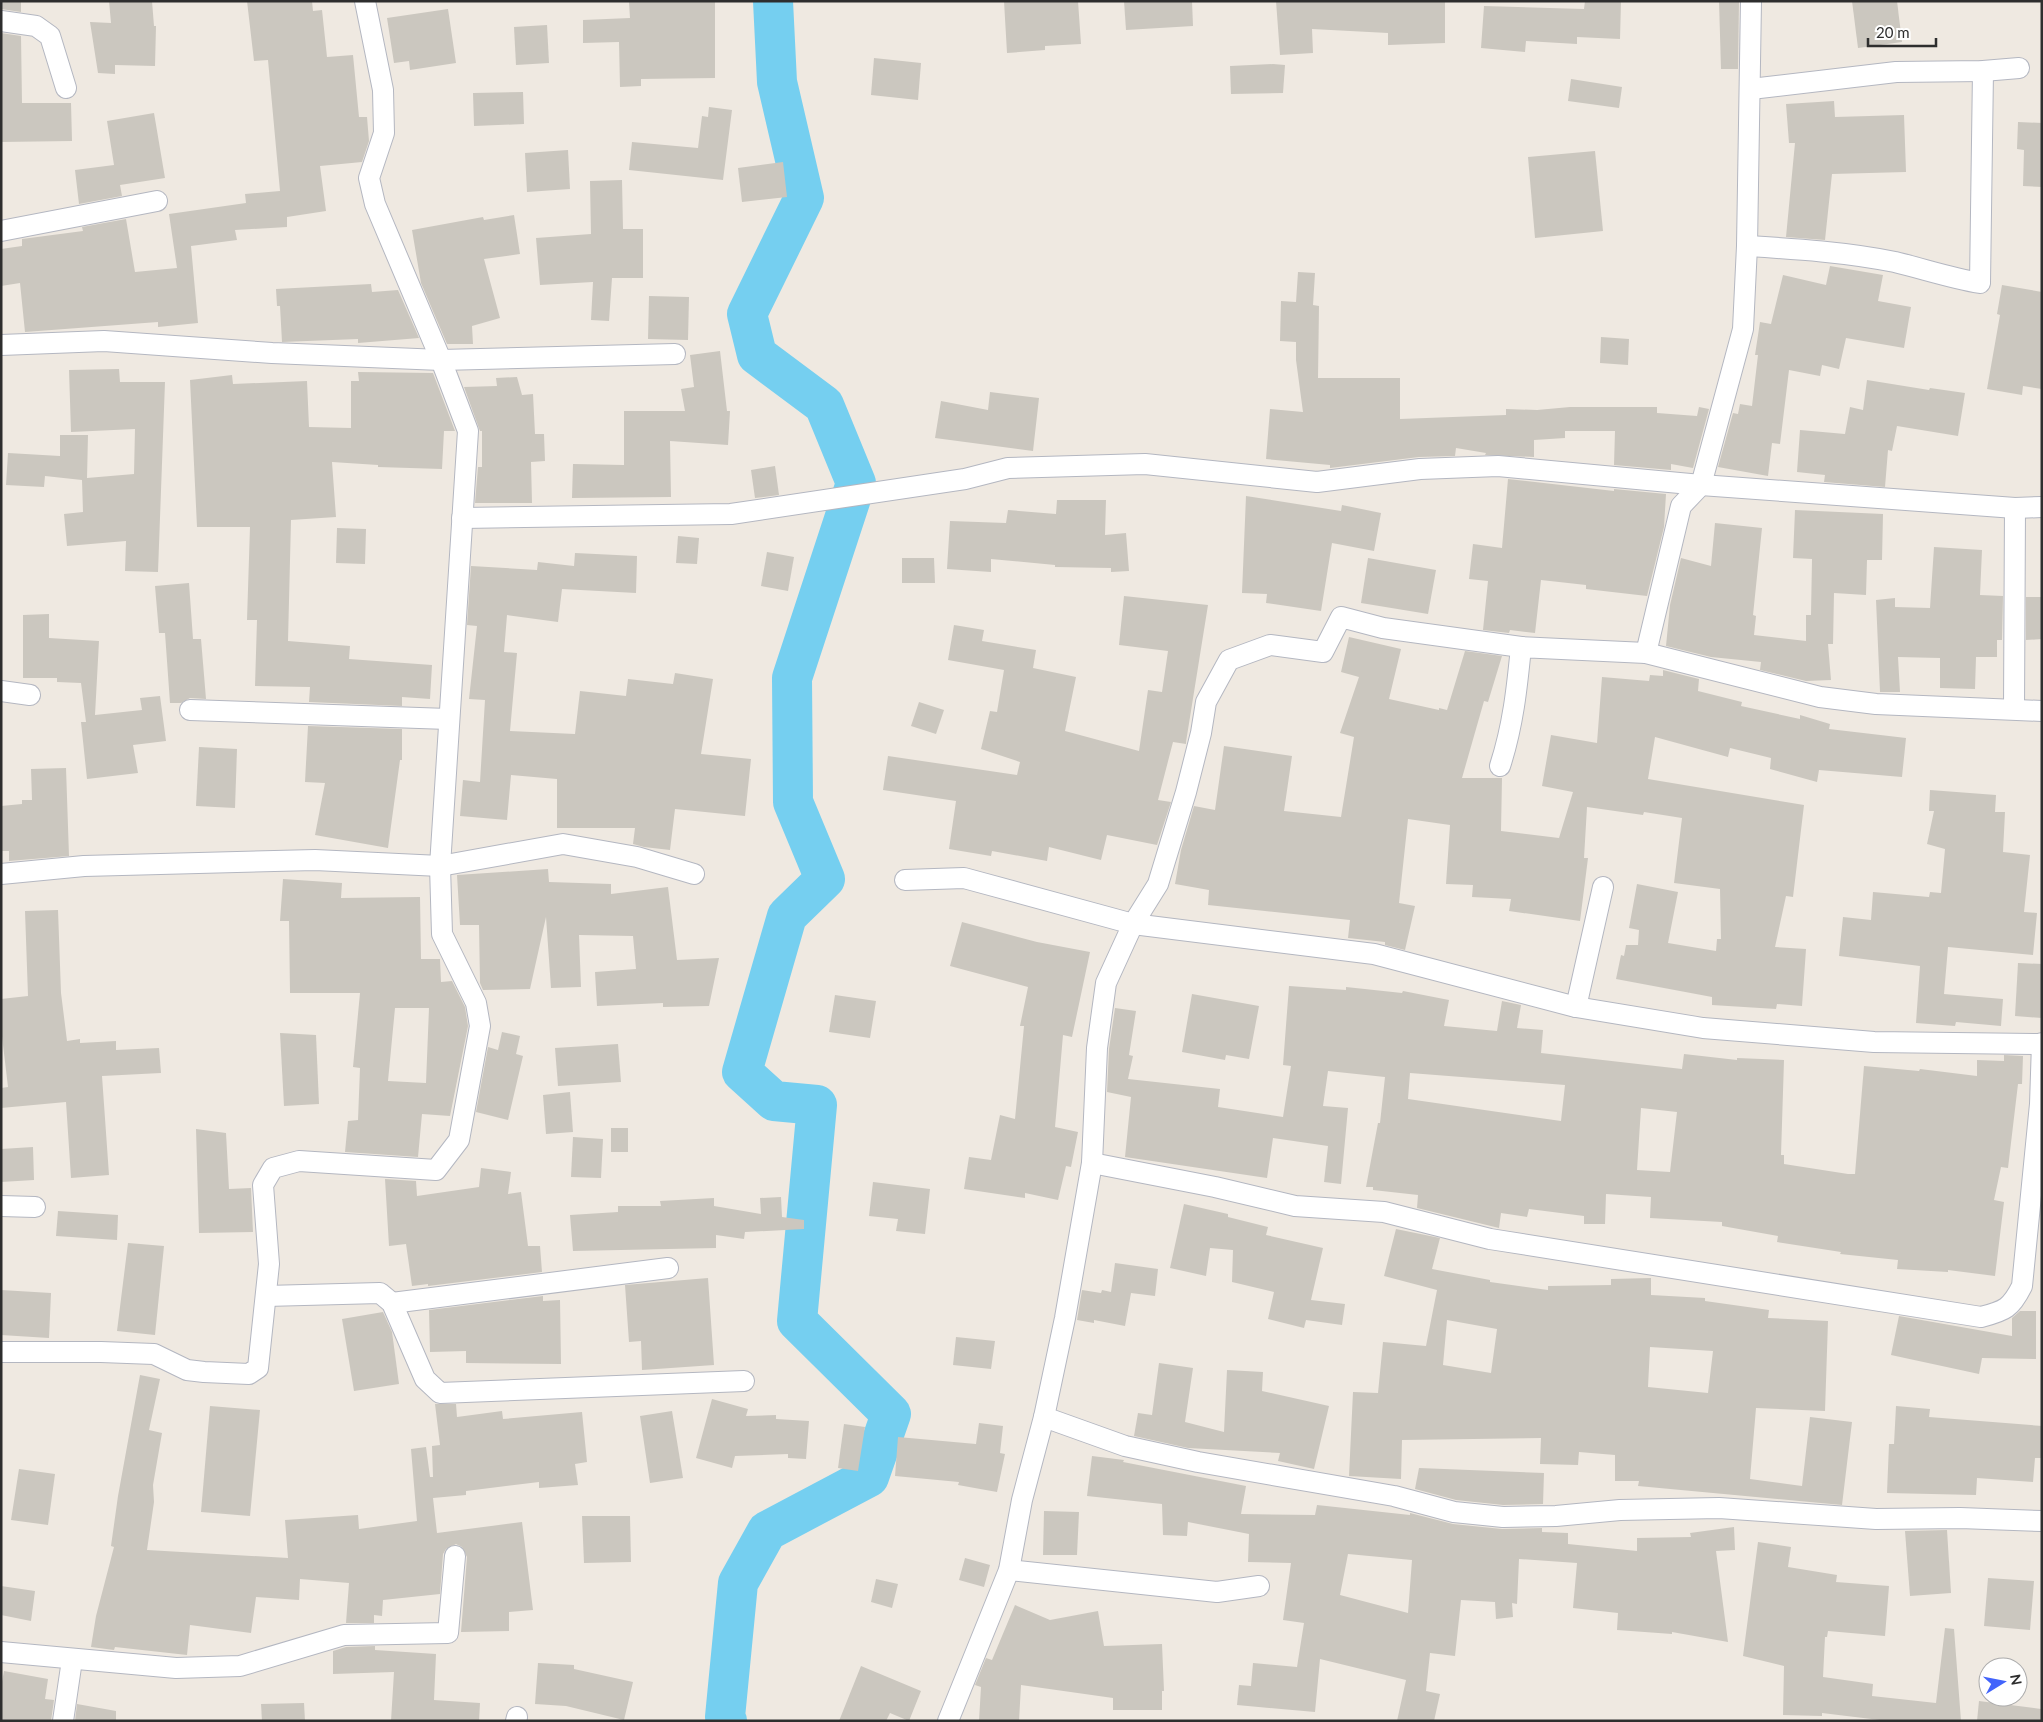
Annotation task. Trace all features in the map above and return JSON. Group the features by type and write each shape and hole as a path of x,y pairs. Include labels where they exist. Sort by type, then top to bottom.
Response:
{"street":[{"path":"1,1352 119,1352 154,1354 187,1370 249,1374 258,1368 269,1264 264,1185 273,1168 299,1161 436,1170 459,1140 480,1026 476,1003 442,934 440,866 448,718 468,431 441,360 375,204 369,178 384,133 383,90 365,1"},
{"path":"1646,653 1681,506 1701,485 1742,329 1747,246 1751,1"},
{"path":"1,21 36,26 50,36 66,88"},
{"path":"1751,89 1896,72 1983,71 2019,68"},
{"path":"1747,246 1840,253 1895,262 1980,283 1983,71"},
{"path":"1,231 157,201"},
{"path":"1,346 104,341 272,353 441,360 675,354"},
{"path":"462,518 731,514 965,479 1008,468 1145,464 1316,482 1420,469 1498,466 1701,485 2015,508 2042,507"},
{"path":"2014,709 2015,508"},
{"path":"948,1721 1009,1570 1022,1500 1044,1417 1065,1318 1092,1163 1097,1048 1106,983 1133,924 1158,884 1186,792 1201,733 1206,702 1229,660 1270,645 1323,652 1341,617 1383,628 1521,647 1646,653 1820,697 1876,704 2042,711"},
{"path":"1500,766 1516,705 1521,647"},
{"path":"1,691 30,695"},
{"path":"190,710 448,718"},
{"path":"1,874 84,866 314,860 440,866 563,844 636,857 694,874"},
{"path":"905,880 964,878 1133,924 1374,954 1576,1007 1703,1028 1874,1042 2041,1044 2040,1104 2022,1286 2013,1304 2000,1312 1981,1317 1490,1239 1384,1212 1295,1206 1215,1187 1092,1163"},
{"path":"1576,1007 1603,887"},
{"path":"1,1206 34,1207"},
{"path":"392,1303 668,1268"},
{"path":"266,1296 380,1293 392,1303 425,1379 440,1393 744,1381"},
{"path":"1044,1417 1125,1446 1198,1462 1394,1496 1454,1512 1503,1517 1556,1516 1620,1510 1719,1508 1876,1519 1960,1518 2042,1521"},
{"path":"1,1652 72,1660 176,1668 240,1666 344,1636 448,1633 456,1556"},
{"path":"1009,1570 1217,1592 1259,1586"},
{"path":"63,1721 72,1660"}],"building":[{"path":"1,1 21,1 21,12 1,9"},
{"path":"109,1 152,1 154,26 156,26 155,66 115,65 115,74 98,73 90,22 111,23"},
{"path":"247,1 312,1 313,11 322,10 327,57 353,55 359,117 367,117 369,141 362,162 320,166 326,211 287,217 287,227 235,230 237,240 191,246 198,323 158,327 158,322 25,332 20,283 1,286 1,249 22,246 22,239 83,231 82,227 126,219 135,272 177,268 169,214 246,203 245,194 280,191 268,60 254,61"},
{"path":"715,1 715,78 641,79 641,86 620,87 619,42 583,43 583,20 630,18 629,2"},
{"path":"1004,1 1078,1 1081,44 1045,46 1045,50 1007,53"},
{"path":"1124,1 1192,1 1193,26 1126,30"},
{"path":"1276,1 1445,1 1445,43 1388,45 1388,33 1312,29 1313,53 1280,55"},
{"path":"1585,1 1621,1 1620,39 1577,37 1577,44 1526,41 1525,52 1481,48 1484,6 1584,9"},
{"path":"1719,1 1739,1 1738,69 1721,69"},
{"path":"1852,1 1897,1 1902,42 1858,48"},
{"path":"448,9 456,63 410,70 409,61 394,63 387,18"},
{"path":"547,25 549,63 516,65 514,27"},
{"path":"1,33 21,36 22,103 71,103 72,141 1,142"},
{"path":"874,58 921,63 918,100 871,95"},
{"path":"1285,65 1283,93 1231,94 1230,66"},
{"path":"1571,79 1622,87 1619,108 1568,101"},
{"path":"523,92 524,124 474,126 473,93"},
{"path":"1834,101 1835,117 1904,115 1906,172 1832,174 1825,240 1786,237 1795,143 1789,143 1786,104"},
{"path":"709,107 732,110 723,180 629,170 632,142 698,148 702,116 708,117"},
{"path":"154,113 165,178 120,185 122,196 79,204 75,170 114,165 107,121"},
{"path":"2018,122 2042,123 2042,187 2023,186 2024,150 2017,149"},
{"path":"568,150 570,189 527,192 525,153"},
{"path":"1595,151 1603,231 1535,238 1528,157"},
{"path":"783,162 787,197 742,202 738,168"},
{"path":"622,180 623,229 643,229 643,278 612,278 609,321 591,320 593,282 540,285 536,238 591,234 590,181"},
{"path":"514,215 520,254 484,259 500,318 472,326 473,344 447,344 421,283 412,230 483,217 484,220"},
{"path":"1830,266 1883,275 1878,301 1911,307 1904,348 1846,338 1839,369 1822,365 1820,376 1789,370 1780,444 1772,443 1768,476 1718,467 1733,413 1738,414 1740,404 1752,406 1758,355 1755,355 1760,322 1771,324 1783,275 1826,285"},
{"path":"1298,272 1315,273 1313,305 1319,306 1318,378 1400,378 1400,419 1506,415 1506,409 1537,410 1570,407 1657,407 1657,413 1697,416 1699,407 1709,409 1693,468 1671,464 1671,470 1614,465 1615,431 1565,431 1565,438 1534,440 1534,457 1485,455 1486,453 1456,448 1455,456 1419,457 1330,468 1330,465 1266,459 1270,409 1303,412 1296,360 1296,342 1280,341 1281,301 1296,302"},
{"path":"371,284 372,292 398,290 419,338 358,343 358,339 282,342 280,306 277,306 276,289"},
{"path":"2002,285 2042,292 2042,389 2023,386 2022,395 1987,389 2000,315 1997,314"},
{"path":"649,296 689,297 688,340 648,339"},
{"path":"1601,337 1629,339 1628,365 1600,363"},
{"path":"720,351 727,411 730,411 728,445 670,441 671,497 572,498 573,464 624,465 624,411 685,411 681,389 694,387 690,355"},
{"path":"119,369 120,382 165,382 158,572 125,571 126,541 67,546 64,514 83,512 82,480 45,476 44,487 6,485 8,453 60,456 60,435 88,435 87,478 134,474 135,429 71,432 69,370"},
{"path":"358,372 433,373 455,431 444,431 442,469 378,467 378,465 332,462 336,517 291,520 288,641 350,646 349,659 432,665 430,699 402,697 402,706 309,702 310,687 255,686 257,620 247,620 250,527 197,527 190,380 232,375 233,384 307,381 309,427 351,428 351,381 359,381"},
{"path":"517,377 522,395 533,394 535,434 544,434 545,461 531,462 532,503 475,503 478,467 482,467 482,431 480,431 464,387 497,386 496,378"},
{"path":"1867,380 1929,390 1930,388 1965,393 1958,436 1897,426 1892,451 1888,450 1885,487 1824,482 1825,475 1797,472 1800,430 1845,434 1850,407 1863,410"},
{"path":"990,392 1039,398 1033,451 935,438 941,401 988,410"},
{"path":"775,466 779,495 755,498 751,470"},
{"path":"1508,479 1614,491 1614,489 1666,494 1664,527 1647,596 1586,589 1586,585 1541,580 1535,633 1510,630 1509,633 1483,630 1488,581 1469,579 1473,544 1502,548"},
{"path":"1246,496 1341,511 1342,505 1381,513 1374,551 1332,543 1321,611 1266,603 1267,594 1242,593"},
{"path":"1057,500 1106,500 1105,535 1126,533 1129,571 1111,572 1111,568 1055,567 1055,565 991,559 991,572 947,569 950,521 1006,523 1008,510 1056,514"},
{"path":"1795,510 1883,514 1882,560 1867,560 1866,595 1834,593 1833,644 1828,644 1831,680 1806,681 1760,670 1761,662 1711,657 1666,646 1670,605 1681,558 1711,566 1715,523 1762,528 1753,615 1756,616 1754,635 1806,641 1806,615 1811,615 1812,559 1793,558"},
{"path":"337,528 366,529 365,564 336,563"},
{"path":"678,536 699,538 697,564 676,563"},
{"path":"1934,547 1982,550 1980,595 2003,596 2002,640 1997,640 1997,657 1976,657 1975,689 1940,688 1940,658 1898,657 1900,692 1880,692 1876,600 1895,598 1895,607 1930,608"},
{"path":"767,552 794,557 788,591 761,586"},
{"path":"575,553 637,556 636,593 562,589 558,622 507,615 504,652 517,653 510,731 575,734 580,691 626,696 628,679 673,684 675,673 713,679 701,754 751,759 745,816 675,809 670,850 644,847 633,844 635,828 557,828 557,779 511,775 507,820 460,816 463,780 480,782 485,700 469,699 477,626 467,625 471,566 537,570 538,562 574,566"},
{"path":"902,558 934,558 935,583 902,583"},
{"path":"1368,558 1436,570 1428,614 1361,603"},
{"path":"189,583 193,639 201,639 206,699 190,698 181,703 170,703 165,633 159,633 155,586"},
{"path":"1124,596 1208,605 1186,744 1173,742 1158,800 1171,802 1157,845 1107,835 1101,860 1049,847 1047,861 992,851 991,856 949,849 956,801 883,790 888,756 1017,775 1020,762 981,749 990,711 997,712 1004,670 948,660 954,625 984,630 982,641 1036,650 1033,668 1076,677 1065,731 1139,751 1148,690 1162,692 1168,651 1119,645"},
{"path":"2026,597 2042,597 2042,639 2026,640"},
{"path":"49,614 49,638 99,641 95,715 142,710 140,698 160,696 166,741 133,745 138,773 87,779 81,722 86,722 81,683 57,682 57,678 23,678 23,615"},
{"path":"1349,637 1401,649 1389,699 1439,710 1439,708 1447,710 1465,651 1502,656 1488,702 1484,701 1462,778 1502,778 1501,831 1559,838 1573,792 1542,786 1551,735 1597,743 1602,677 1649,681 1650,675 1663,676 1663,670 1699,679 1698,691 1742,702 1741,706 1800,719 1800,715 1830,724 1829,729 1906,738 1902,777 1819,770 1817,782 1770,769 1771,758 1730,748 1728,757 1655,737 1648,779 1804,805 1793,897 1786,896 1775,947 1806,949 1802,1006 1777,1004 1776,1009 1712,1005 1712,997 1616,979 1621,955 1624,956 1626,945 1638,945 1639,930 1629,928 1637,884 1678,892 1668,943 1716,951 1717,939 1721,939 1720,889 1674,883 1682,818 1644,812 1643,815 1587,807 1584,858 1588,858 1580,921 1509,911 1511,899 1472,897 1473,885 1446,884 1450,825 1408,819 1399,903 1415,906 1405,950 1385,945 1385,942 1348,938 1350,920 1208,905 1209,890 1175,884 1181,850 1194,806 1215,810 1224,746 1292,756 1284,811 1341,817 1354,737 1340,733 1359,677 1341,672"},
{"path":"919,702 944,710 936,734 911,726"},
{"path":"308,726 402,729 402,760 400,760 388,848 315,835 325,783 305,782"},
{"path":"199,747 237,749 235,808 196,806"},
{"path":"66,768 69,856 9,861 9,851 1,851 1,806 22,804 22,800 32,800 31,769"},
{"path":"1930,790 1996,795 1995,812 2005,812 2003,852 2030,855 2024,912 2037,913 2033,955 1948,947 1944,994 2003,999 2001,1026 1956,1022 1955,1026 1916,1023 1920,966 1839,956 1843,917 1871,920 1873,892 1929,897 1930,892 1941,893 1945,849 1927,844 1934,811 1929,811"},
{"path":"548,869 549,882 611,884 611,894 668,887 677,960 719,958 709,1006 663,1007 663,1003 597,1006 595,972 636,969 633,936 579,935 581,987 551,988 546,917 530,989 483,990 480,983 479,925 460,925 457,875"},
{"path":"283,879 342,883 341,898 420,897 421,959 440,959 441,982 452,981 465,1007 468,1026 450,1116 422,1114 418,1157 345,1152 348,1121 358,1120 360,1068 353,1067 360,993 290,993 289,921 280,921","holes":["395,1008 429,1008 426,1083 388,1081"]},
{"path":"58,910 61,993 67,1041 80,1039 80,1043 116,1041 116,1050 159,1048 161,1073 102,1076 109,1175 71,1178 66,1102 1,1108 1,1088 8,1087 1,1028 1,999 28,996 25,911"},
{"path":"962,922 1037,942 1090,952 1072,1037 1063,1035 1055,1127 1078,1132 1071,1167 1066,1166 1058,1200 1025,1193 1025,1198 964,1189 969,1157 991,1160 1000,1115 1015,1119 1024,1026 1020,1026 1028,987 950,966"},
{"path":"2018,963 2042,964 2042,1018 2015,1016"},
{"path":"1289,986 1346,990 1346,987 1402,993 1403,991 1449,1000 1444,1026 1497,1031 1502,1001 1521,1005 1517,1028 1543,1030 1541,1053 1682,1069 1684,1054 1737,1060 1737,1058 1784,1060 1781,1155 1784,1155 1784,1164 1855,1174 1864,1066 1919,1071 1920,1069 1977,1076 1977,1060 2004,1061 2004,1055 2023,1056 2022,1084 2018,1084 2008,1168 2001,1167 1994,1200 2004,1202 1995,1276 1948,1270 1948,1272 1897,1269 1898,1260 1840,1254 1841,1252 1777,1242 1778,1236 1722,1226 1722,1222 1650,1218 1651,1197 1606,1194 1605,1224 1584,1224 1584,1216 1529,1209 1527,1217 1501,1213 1499,1228 1417,1208 1418,1195 1373,1190 1373,1187 1366,1187 1378,1123 1380,1123 1385,1077 1328,1071 1323,1106 1348,1108 1341,1184 1324,1182 1328,1146 1273,1138 1267,1178 1125,1157 1131,1097 1107,1092 1109,1049 1115,1008 1136,1011 1129,1055 1133,1056 1128,1079 1220,1089 1218,1107 1283,1117 1291,1066 1283,1065","holes":["1410,1073 1565,1085 1561,1121 1408,1099","1641,1108 1677,1112 1670,1172 1637,1170"]},
{"path":"1192,994 1259,1006 1249,1059 1226,1055 1225,1060 1182,1052"},
{"path":"835,995 876,1001 870,1038 829,1032"},
{"path":"502,1032 520,1036 516,1054 523,1056 508,1120 476,1112 488,1047 498,1050"},
{"path":"280,1033 316,1035 319,1104 284,1106"},
{"path":"618,1044 621,1082 558,1086 555,1048"},
{"path":"570,1092 573,1132 546,1134 543,1095"},
{"path":"611,1128 628,1128 628,1152 611,1152"},
{"path":"196,1129 226,1133 229,1189 251,1188 253,1232 199,1233"},
{"path":"573,1137 603,1139 601,1178 571,1177"},
{"path":"33,1147 34,1180 1,1182 1,1149"},
{"path":"481,1168 511,1172 508,1194 521,1192 528,1246 540,1246 542,1272 428,1286 428,1284 412,1286 406,1244 389,1246 385,1179 416,1181 417,1196 479,1187"},
{"path":"873,1182 930,1189 925,1234 896,1231 898,1219 869,1216"},
{"path":"781,1197 782,1217 804,1220 804,1229 745,1232 744,1239 716,1235 716,1248 573,1251 570,1215 618,1212 618,1206 661,1206 660,1201 714,1198 714,1206 761,1214 760,1198"},
{"path":"1184,1204 1228,1214 1228,1217 1268,1227 1266,1235 1323,1248 1311,1300 1345,1304 1342,1325 1306,1320 1304,1328 1268,1319 1274,1292 1232,1282 1233,1250 1210,1248 1206,1276 1170,1268"},
{"path":"58,1211 118,1215 117,1240 56,1236"},
{"path":"1396,1229 1440,1238 1432,1269 1490,1280 1490,1282 1548,1290 1548,1286 1611,1285 1611,1279 1651,1278 1651,1295 1705,1298 1705,1301 1769,1310 1768,1318 1828,1321 1825,1411 1756,1408 1750,1479 1802,1486 1810,1417 1852,1422 1842,1505 1638,1486 1639,1481 1615,1481 1615,1455 1579,1452 1578,1465 1540,1464 1541,1438 1402,1440 1401,1479 1349,1476 1353,1392 1378,1393 1383,1342 1426,1346 1437,1290 1384,1276","holes":["1447,1320 1497,1329 1491,1373 1443,1365","1650,1347 1713,1351 1708,1393 1648,1387"]},
{"path":"128,1243 164,1246 155,1335 117,1331"},
{"path":"1115,1263 1158,1269 1155,1296 1131,1293 1125,1326 1094,1320 1094,1323 1077,1320 1082,1290 1101,1293 1102,1290 1111,1292"},
{"path":"708,1278 714,1365 642,1370 641,1341 629,1342 625,1285"},
{"path":"1,1290 51,1293 49,1338 1,1335"},
{"path":"543,1296 543,1301 560,1300 561,1364 466,1363 466,1351 430,1352 429,1310"},
{"path":"2020,1311 2036,1311 2036,1359 1982,1358 1979,1374 1891,1355 1899,1316 2012,1336 2012,1318"},
{"path":"383,1312 392,1332 399,1384 354,1391 342,1319"},
{"path":"956,1337 995,1341 991,1369 953,1365"},
{"path":"1159,1363 1193,1368 1185,1422 1224,1432 1227,1370 1263,1372 1262,1391 1329,1406 1314,1469 1278,1461 1280,1453 1188,1448 1134,1436 1138,1413 1152,1415"},
{"path":"140,1375 160,1379 149,1430 162,1433 153,1485 154,1502 147,1550 288,1558 285,1520 358,1515 359,1529 417,1521 411,1449 426,1447 430,1477 433,1477 432,1446 440,1445 435,1404 456,1404 457,1417 502,1411 503,1419 582,1412 587,1462 575,1464 578,1485 539,1488 539,1482 466,1491 466,1495 433,1498 437,1533 522,1522 533,1610 509,1612 509,1631 461,1632 467,1557 462,1547 456,1544 446,1549 443,1554 440,1594 383,1600 382,1616 374,1615 374,1623 346,1623 349,1583 300,1579 299,1600 256,1597 251,1633 190,1625 187,1655 115,1647 114,1650 91,1647 96,1616 114,1547 111,1546 118,1496"},
{"path":"712,1399 748,1409 746,1416 776,1415 776,1419 809,1421 806,1459 788,1458 788,1454 735,1456 732,1468 696,1458"},
{"path":"210,1406 260,1410 250,1516 201,1512"},
{"path":"1896,1406 1930,1409 1929,1417 2042,1426 2041,1458 2035,1458 2033,1482 1977,1478 1976,1495 1887,1493 1889,1444 1894,1444"},
{"path":"672,1411 683,1478 650,1483 640,1416"},
{"path":"979,1423 1003,1426 1000,1453 1005,1454 997,1492 958,1485 959,1482 895,1476 898,1437 976,1444"},
{"path":"844,1424 865,1427 858,1471 838,1468"},
{"path":"1092,1456 1124,1460 1123,1462 1246,1486 1241,1514 1315,1515 1317,1505 1410,1515 1410,1513 1453,1524 1502,1529 1542,1528 1542,1532 1568,1533 1568,1544 1637,1551 1637,1538 1691,1537 1690,1533 1734,1527 1735,1550 1716,1551 1728,1642 1672,1632 1672,1634 1617,1630 1618,1613 1573,1608 1577,1563 1519,1559 1517,1604 1512,1603 1513,1617 1496,1619 1495,1602 1461,1600 1455,1656 1430,1653 1426,1691 1440,1694 1434,1721 1397,1721 1406,1680 1320,1659 1315,1712 1237,1705 1239,1685 1251,1686 1253,1663 1297,1667 1304,1623 1283,1620 1291,1563 1248,1562 1249,1534 1188,1522 1187,1536 1163,1535 1162,1504 1087,1496","holes":["1348,1554 1412,1560 1408,1613 1340,1595"]},
{"path":"1419,1468 1544,1473 1543,1504 1503,1505 1456,1500 1415,1489"},
{"path":"19,1469 55,1474 48,1525 11,1520"},
{"path":"1044,1511 1079,1512 1077,1555 1043,1555"},
{"path":"582,1516 630,1516 631,1562 584,1563"},
{"path":"1947,1530 1951,1593 1910,1596 1905,1531"},
{"path":"1758,1542 1791,1547 1788,1567 1837,1575 1836,1582 1889,1586 1885,1636 1828,1631 1827,1637 1825,1637 1823,1677 1873,1684 1872,1696 1936,1703 1945,1628 1954,1629 1961,1721 1888,1721 1822,1713 1822,1716 1783,1715 1784,1666 1743,1656"},
{"path":"965,1558 990,1565 984,1587 959,1580"},
{"path":"1988,1578 2034,1581 2030,1630 1984,1626"},
{"path":"876,1579 898,1584 892,1608 871,1602"},
{"path":"1,1586 35,1591 31,1621 1,1615"},
{"path":"1015,1605 1050,1620 1098,1611 1104,1646 1162,1644 1164,1691 1162,1691 1162,1710 1113,1710 1113,1698 1021,1685 1019,1721 979,1721 981,1687 975,1685 986,1658 992,1660"},
{"path":"375,1646 375,1650 436,1654 434,1700 480,1703 479,1721 391,1721 394,1672 333,1674 333,1651 346,1647"},
{"path":"538,1663 574,1665 574,1669 633,1682 624,1720 566,1706 535,1704"},
{"path":"861,1666 921,1691 909,1721 890,1713 886,1721 839,1721"},
{"path":"4,1671 48,1679 45,1699 54,1700 51,1721 1,1721 1,1687"},
{"path":"304,1703 305,1721 262,1721 261,1704"},
{"path":"77,1704 116,1711 116,1721 75,1721"},
{"path":"1978,1707 2026,1707 2041,1709 2041,1721 1977,1721"}],"waterway":[{"path":"727,1721 725,1717 738,1583 767,1531 869,1477 891,1414 797,1321 817,1105 774,1101 742,1072 787,916 825,879 793,802 792,678 856,483 824,405 757,355 747,314 804,198 777,82 773,1"}]}
